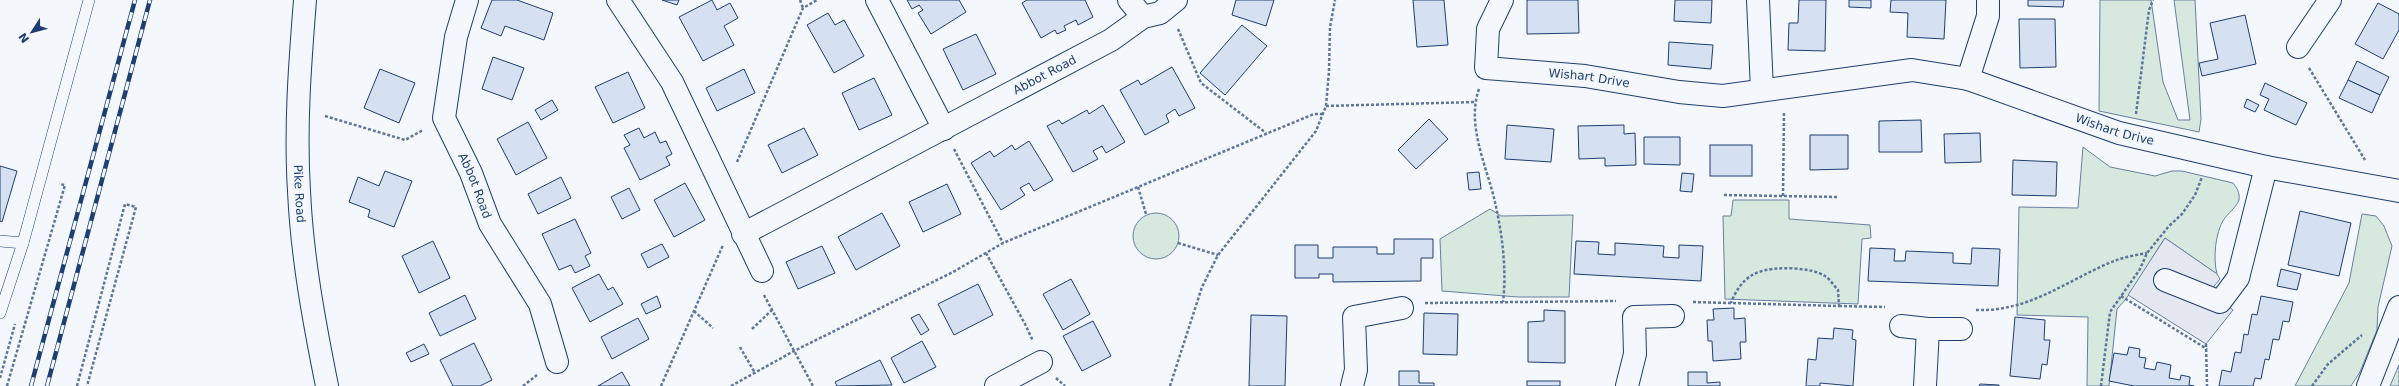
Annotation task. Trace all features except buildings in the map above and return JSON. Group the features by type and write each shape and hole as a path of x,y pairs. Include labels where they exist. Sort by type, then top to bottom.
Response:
{"street":[{"name":"Pike Road","path":"305,0 298,81 299,191 310,300 327,386"},
{"path":"444,118 456,37 467,0"},
{"path":"618,0 672,82 724,190 762,281"},
{"path":"877,0 944,129"},
{"path":"1129,0 1143,17"},
{"path":"1486,68 1488,30 1502,0"},
{"path":"1758,0 1773,88"},
{"path":"1968,79 1988,16 1988,0"},
{"path":"2298,47 2330,0"},
{"name":"Abbot Road","path":"741,228 944,129 1111,40 1143,17 1160,13 1173,4"},
{"name":"Wishart Drive","path":"1486,68 1585,76 1679,92 1723,96 1912,70 1968,79 2133,136 2266,166 2399,191"},
{"name":"Abbot Road","path":"444,118 471,173 490,224 540,304 557,362"},
{"path":"2165,280 2220,302 2238,278 2266,166"},
{"path":"2368,386 2399,307"},
{"path":"1352,386 1356,370 1354,317 1402,308"},
{"path":"1627,386 1635,354 1634,317 1681,309"},
{"path":"1902,326 1928,329 1961,329"},
{"path":"1925,386 1928,329"},
{"path":"996,386 1041,362"}],"lane":[{"path":"0,313 23,243 89,0"},
{"path":"0,241 23,243"}],"path":[{"path":"800,0 803,8"},
{"path":"724,190 803,8 817,0"},
{"path":"1170,386 1202,287 1218,255 1316,131 1326,106 1329,71 1330,26 1335,0"},
{"path":"2133,136 2149,10 2153,0"},
{"path":"1173,4 1201,83 1267,134"},
{"path":"2298,47 2372,171 2369,186"},
{"path":"1486,68 1474,102 1479,145 1496,204 1505,282 1503,302"},
{"path":"1773,88 1783,196"},
{"path":"1326,106 1474,102"},
{"path":"730,386 794,351 1003,244 1314,114 1323,114"},
{"path":"325,116 405,140 444,118"},
{"path":"944,129 1003,244"},
{"path":"1138,187 1146,214"},
{"path":"1724,195 1838,197"},
{"path":"77,386 125,204 136,208 87,386"},
{"path":"661,386 729,231 741,228"},
{"path":"1178,243 1218,255"},
{"path":"986,253 1025,324 1041,362 1046,370 1065,386"},
{"path":"1974,310 1994,310 2035,300 2116,260 2147,253"},
{"path":"1731,303 1735,293 1744,281 1759,272 1801,268 1825,276 1838,290 1839,306"},
{"path":"762,281 772,310 813,386"},
{"path":"2121,296 2207,349"},
{"path":"1402,308 1409,303 1618,301"},
{"path":"1681,309 1731,303 1889,307"},
{"path":"752,329 772,310"},
{"path":"694,312 714,328"},
{"path":"2312,386 2328,364 2364,334"},
{"path":"2206,344 2207,386"},
{"path":"740,347 755,373"}],"shaded area":[{"path":"2100,0 2151,0 2163,82 2178,120 2190,120 2174,0 2195,0 2201,119 2199,132 2099,111"},
{"path":"2083,147 2110,167 2155,176 2172,171 2182,171 2233,183 2239,195 2238,202 2224,219 2219,231 2215,254 2217,274 2165,238 2130,293 2117,309 2109,386 2087,386 2088,317 2017,315 2019,207 2078,208"},
{"path":"1733,200 1789,200 1789,219 1870,225 1871,238 1862,239 1858,304 1725,299 1723,216 1731,216"},
{"path":"1490,209 1501,216 1573,215 1569,297 1518,297 1442,291 1440,239"},
{"path":"1151,213 1161,213 1169,217 1175,223 1179,231 1179,241 1175,249 1169,255 1161,259 1151,259 1143,255 1137,249 1133,241 1133,231 1137,223 1143,217"},
{"path":"2362,214 2376,216 2384,226 2392,246 2378,307 2377,330 2360,372 2351,386 2295,386 2349,283"},
{"path":"2165,238 2217,274 2220,279 2210,291 2233,310 2206,344 2128,295"},
{"path":"2399,365 2399,386 2390,386"}],"railway":[{"path":"31,386 135,0"},
{"path":"47,386 150,0"}]}
